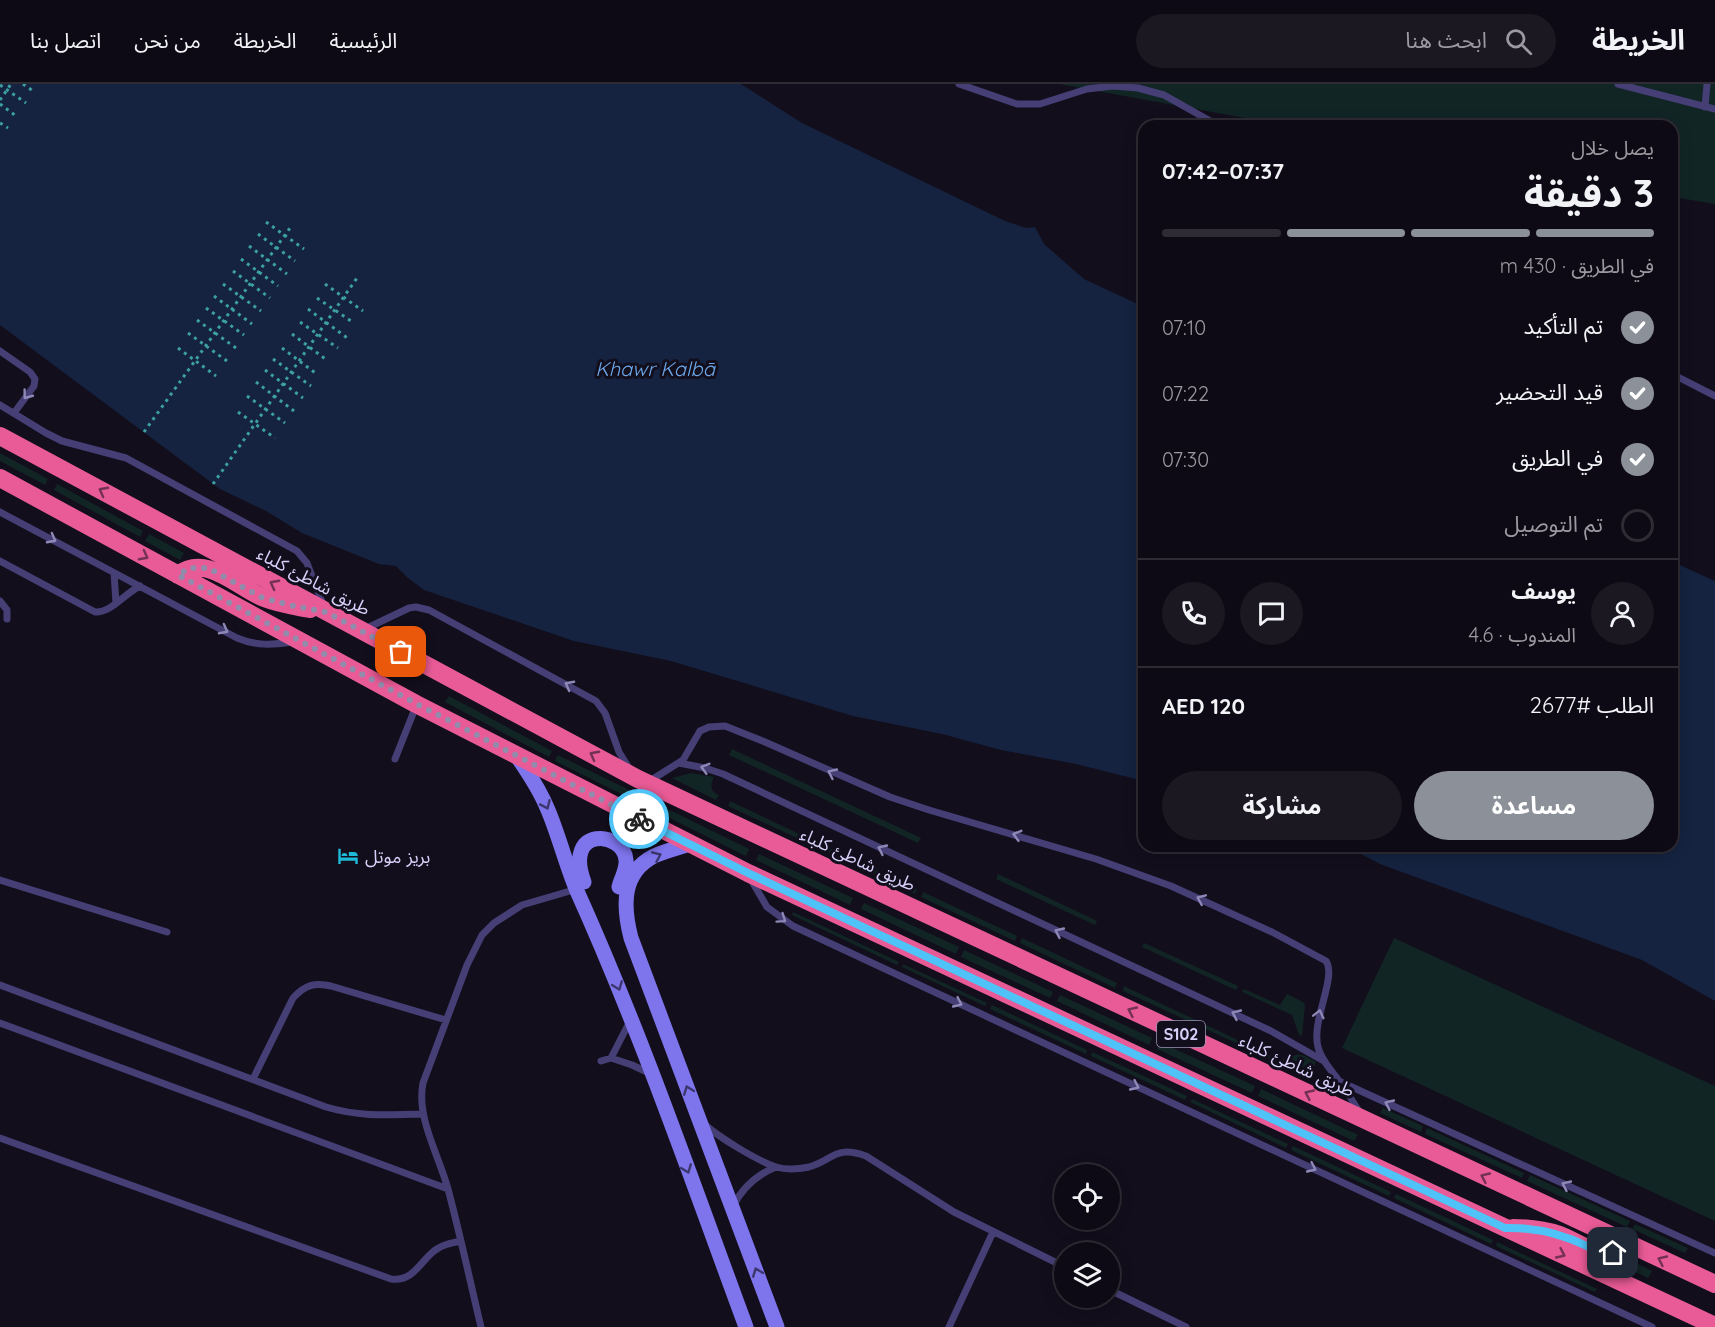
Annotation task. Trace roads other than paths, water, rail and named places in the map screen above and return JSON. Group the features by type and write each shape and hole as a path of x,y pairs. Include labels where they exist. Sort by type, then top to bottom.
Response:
{"highway":[{"name":"طريق شاطئ كلباء","path":"0,436 642,781 1715,1284"},
{"name":"S102","path":"0,478 417,704 748,873 1715,1327"},
{"path":"178,575 189,568 208,568 261,597 326,612"},
{"path":"1505,1228 1547,1231 1608,1255 1617,1250 1622,1241"}],"street":[{"path":"516,755 548,809 577,889 631,1020 746,1327"},
{"path":"595,928 579,870 578,856 591,841 604,839 616,843 625,853 626,866 618,889 617,906 622,923 631,938 777,1327"},
{"path":"631,938 625,900 631,879 645,862 655,856 690,844"}],"lane":[{"path":"959,84 1017,104 1040,104 1087,89 1113,86 1138,88 1164,95 1208,120"},
{"path":"1619,84 1715,109"},
{"path":"1705,107 1707,84"},
{"path":"0,351 30,372 35,379 34,386 14,413"},
{"path":"1678,377 1715,396"},
{"path":"0,405 62,441 126,458 297,551 307,563 326,612"},
{"path":"0,512 247,642 267,645 300,641"},
{"path":"0,561 90,610 105,612 140,586"},
{"path":"114,573 117,588 116,603"},
{"path":"0,600 7,610 7,619"},
{"path":"362,630 409,608 423,608 590,697 605,713 619,752 642,781 679,763 687,755 700,731 709,727 725,726 890,797 1096,859 1171,886 1222,908 1326,961 1330,972 1318,1018 1316,1032 1318,1046 1324,1061 1365,1120"},
{"path":"395,759 417,704"},
{"path":"679,763 723,774 1271,1031 1324,1061"},
{"path":"748,873 767,906 793,926 1652,1327"},
{"path":"0,880 167,932"},
{"path":"481,1327 448,1189 422,1114 423,1083 473,950 482,935 494,923 522,905 577,889"},
{"path":"0,985 348,1113 366,1116 422,1114"},
{"path":"253,1079 293,998 300,990 310,985 331,986 446,1020"},
{"path":"611,1058 631,1020"},
{"path":"0,1023 448,1189"},
{"path":"601,1061 611,1058 652,1075"},
{"path":"1340,1082 1715,1253"},
{"path":"700,1120 721,1137 776,1167 802,1168 819,1163 840,1152 860,1154 873,1159 954,1212 1054,1262"},
{"path":"0,1138 391,1279 408,1277 438,1248 460,1241"},
{"path":"733,1208 750,1182 767,1170 776,1167"},
{"path":"949,1327 993,1232"},
{"path":"1120,1295 1177,1325 1186,1327"}],"water":[{"name":"Khawr Kalbā","path":"0,84 741,84 802,123 1005,221 1026,228 1035,227 1044,244 1084,279 1138,304 1138,780 853,716 671,661 574,641 424,590 396,566 379,564 302,533 266,511 220,489 0,325"},
{"path":"1678,564 1715,581 1715,1001 1642,960 1380,864 1357,852 1678,852"}],"place":[{"name":"بريز موتل","path":"348,856"}]}
